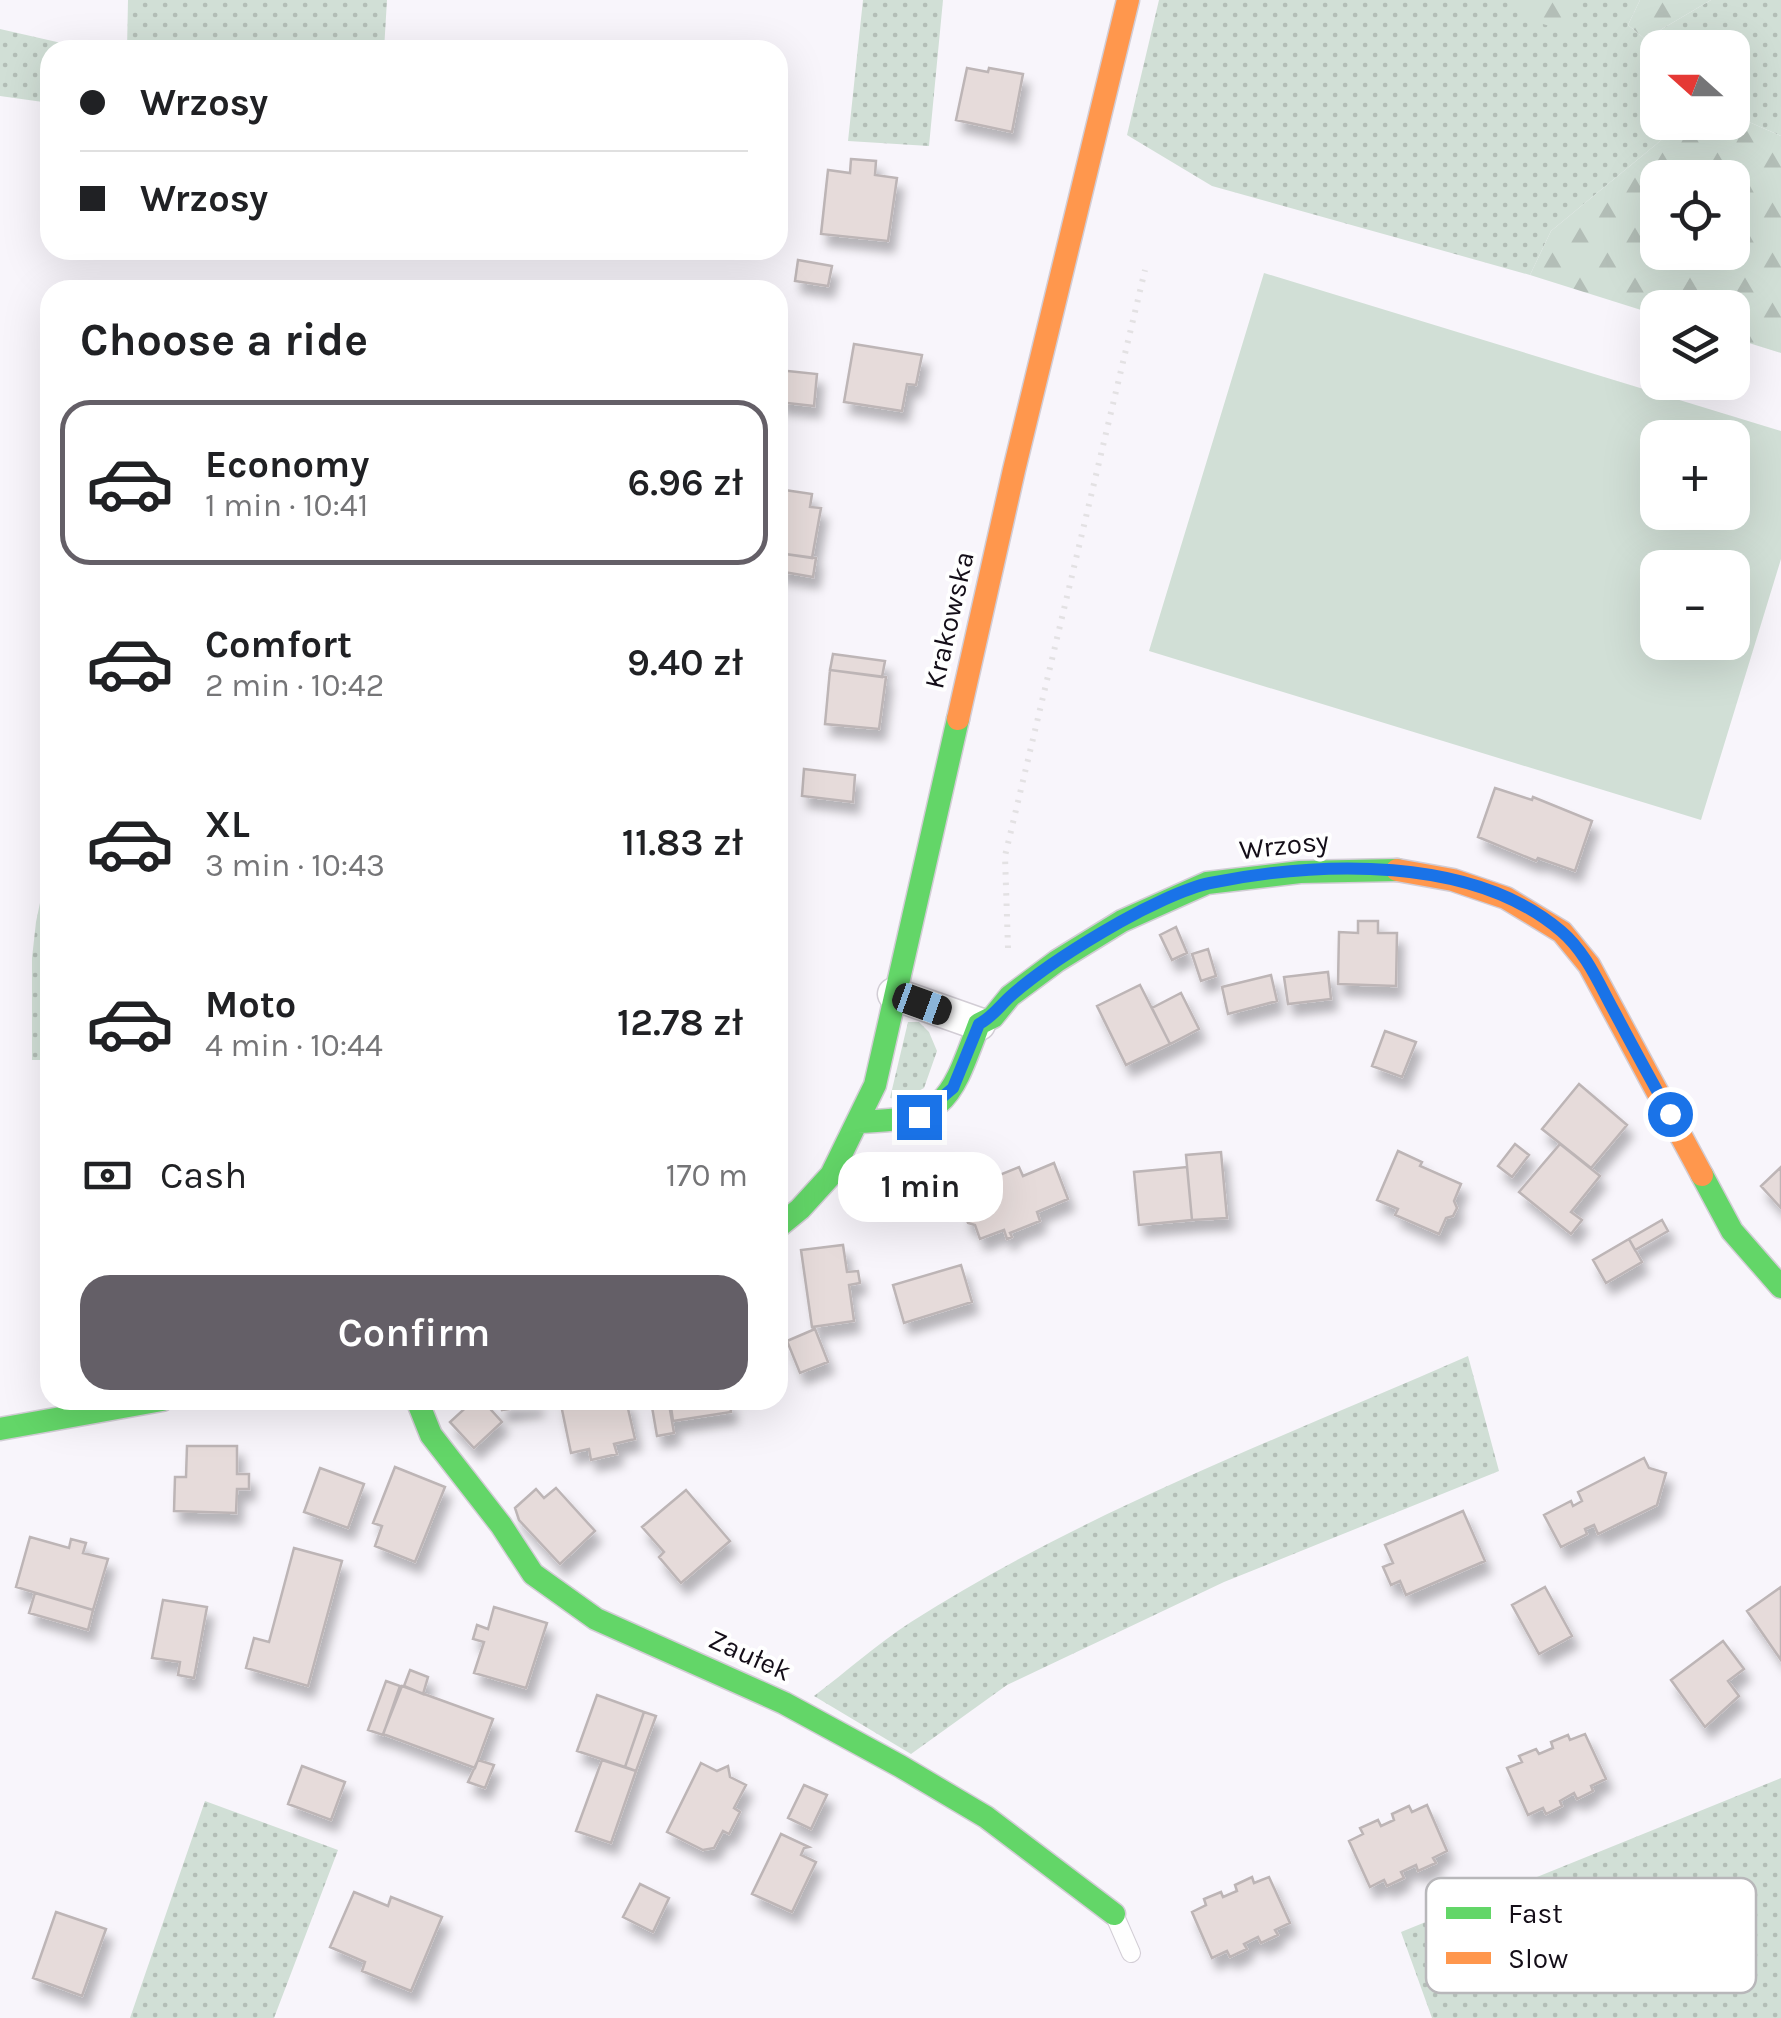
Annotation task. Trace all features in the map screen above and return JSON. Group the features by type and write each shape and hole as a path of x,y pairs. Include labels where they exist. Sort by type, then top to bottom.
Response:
{"street":[{"name":"Krakowska","path":"788,1218 831,1176 875,1085 1014,470 1128,0"},
{"name":"Wrzosy","path":"856,1122 919,1117 953,1088 979,1024 993,1017 1010,996 1057,961 1122,920 1207,884 1350,869 1414,872 1506,898 1562,932 1589,966 1732,1231 1781,1287"},
{"path":"894,994 979,1024"},
{"path":"0,1428 104,1410"},
{"name":"Zaułek","path":"422,1410 431,1436 533,1574 596,1620 784,1702 900,1766 986,1817 1114,1914"}],"lane":[{"path":"1114,1914 1131,1952"}],"path":[{"path":"1010,996 1005,856 1145,270"}],"green space":[{"path":"128,0 387,0 385,40 127,40"},
{"path":"863,0 943,0 929,146 848,141"},
{"path":"1159,0 1640,0 1628,25 1640,35 1640,140 1661,140 1551,231 1530,275 1212,186 1127,135"},
{"path":"1523,0 1574,0 1567,31 1519,17"},
{"path":"1640,0 1711,0 1660,30 1640,30 1640,35 1628,25"},
{"path":"1711,0 1781,0 1781,136 1750,122 1750,30 1660,30"},
{"path":"0,29 48,40 40,40 40,102 0,96"},
{"path":"1750,122 1781,136 1781,353 1750,343 1750,290 1640,290 1640,310 1530,275 1551,231 1661,140 1750,140"},
{"path":"1264,273 1640,388 1640,400 1680,400 1745,420 1640,420 1640,530 1750,530 1750,422 1781,431 1781,559 1701,820 1149,651"},
{"path":"40,903 40,1060 32,1060 32,958"},
{"path":"908,1022 919,1022 929,1032 937,1051 924,1088 902,1100 890,1098"},
{"path":"1468,1356 1499,1471 1224,1582 1007,1685 911,1754 814,1696 911,1622 1044,1546 1184,1478"},
{"path":"1781,1778 1781,2018 1432,2018 1401,1932 1426,1922 1426,1993 1756,1993 1756,1878 1534,1878"},
{"path":"205,1801 338,1850 274,2018 130,2018"}],"building":[{"path":"967,68 1023,74 1012,132 956,120"},
{"path":"851,159 876,161 875,175 897,178 888,241 821,234 828,170 850,173"},
{"path":"798,260 832,266 828,286 795,281"},
{"path":"854,344 922,355 916,385 907,384 902,411 844,402"},
{"path":"788,371 817,374 814,406 788,403"},
{"path":"788,490 812,494 810,507 821,508 812,558 788,554"},
{"path":"788,554 816,558 813,577 788,573"},
{"path":"833,654 885,661 882,677 830,670"},
{"path":"830,670 886,677 879,729 825,724"},
{"path":"804,769 855,775 853,802 802,796"},
{"path":"1495,788 1532,800 1533,797 1592,821 1575,871 1538,858 1536,861 1478,837"},
{"path":"1358,921 1378,921 1378,933 1397,933 1396,986 1338,984 1339,932 1358,933"},
{"path":"1176,927 1187,953 1172,960 1160,935"},
{"path":"1208,949 1216,976 1201,981 1192,954"},
{"path":"1328,972 1331,999 1288,1004 1284,977"},
{"path":"1271,975 1277,1001 1228,1014 1222,987"},
{"path":"1140,985 1170,1044 1126,1065 1097,1006"},
{"path":"1181,993 1199,1029 1170,1044 1152,1008"},
{"path":"1385,1031 1416,1042 1402,1077 1372,1066"},
{"path":"1579,1084 1627,1125 1591,1168 1542,1129"},
{"path":"1515,1144 1529,1155 1512,1177 1498,1166"},
{"path":"1560,1144 1600,1176 1571,1212 1582,1220 1571,1234 1519,1192"},
{"path":"1398,1151 1422,1162 1420,1166 1461,1184 1454,1201 1457,1208 1453,1216 1446,1218 1439,1234 1395,1215 1398,1209 1377,1200"},
{"path":"1221,1152 1227,1218 1192,1220 1186,1155"},
{"path":"1054,1163 1068,1199 1037,1212 1040,1221 1010,1233 1012,1237 1007,1239 1004,1230 980,1239 975,1225 968,1223 960,1191 1019,1167 1023,1176"},
{"path":"1187,1167 1192,1220 1139,1225 1134,1172"},
{"path":"1781,1167 1781,1208 1761,1186"},
{"path":"1662,1220 1668,1231 1635,1250 1629,1239"},
{"path":"1629,1239 1642,1262 1606,1283 1593,1260"},
{"path":"843,1245 847,1272 858,1271 860,1283 849,1285 854,1321 812,1327 801,1250"},
{"path":"961,1265 972,1302 904,1323 893,1285"},
{"path":"815,1329 828,1362 800,1373 788,1341"},
{"path":"463,1410 491,1410 502,1422 474,1448 450,1422"},
{"path":"562,1410 628,1410 635,1439 614,1444 617,1454 591,1460 589,1449 571,1453"},
{"path":"653,1410 670,1410 674,1433 657,1436"},
{"path":"671,1410 731,1410 731,1412 673,1421"},
{"path":"187,1446 237,1446 237,1474 249,1474 249,1489 237,1489 236,1513 174,1511 175,1477 186,1477"},
{"path":"1644,1458 1649,1468 1666,1473 1657,1505 1598,1534 1594,1525 1585,1529 1587,1534 1561,1547 1544,1515 1571,1501 1573,1506 1582,1501 1578,1492"},
{"path":"395,1467 445,1487 415,1562 375,1546 382,1526 373,1523"},
{"path":"320,1468 364,1484 348,1528 304,1512"},
{"path":"556,1488 595,1531 560,1564 519,1520 515,1508 536,1489 544,1498"},
{"path":"686,1490 730,1541 681,1583 659,1557 664,1552 642,1527"},
{"path":"1463,1511 1485,1561 1406,1595 1400,1581 1391,1585 1383,1567 1393,1563 1385,1545"},
{"path":"30,1537 69,1548 71,1539 86,1543 83,1553 108,1559 93,1610 16,1587"},
{"path":"294,1548 342,1561 308,1686 246,1668 254,1638 269,1642"},
{"path":"1545,1587 1572,1636 1539,1654 1512,1605"},
{"path":"1781,1587 1781,1660 1747,1611"},
{"path":"35,1593 93,1610 88,1630 29,1613"},
{"path":"163,1600 207,1607 194,1678 178,1675 180,1662 152,1658"},
{"path":"494,1607 547,1623 526,1688 474,1673 484,1642 473,1639 477,1625 488,1629"},
{"path":"1723,1641 1744,1669 1728,1681 1739,1696 1705,1727 1671,1680"},
{"path":"410,1670 428,1677 423,1694 404,1686"},
{"path":"386,1681 400,1686 383,1735 368,1730"},
{"path":"402,1686 493,1719 475,1768 383,1734"},
{"path":"597,1695 644,1712 625,1767 577,1751"},
{"path":"644,1712 656,1716 636,1771 625,1767"},
{"path":"1585,1734 1606,1779 1577,1799 1574,1793 1560,1801 1562,1806 1546,1814 1543,1808 1528,1815 1507,1768 1522,1762 1519,1756 1553,1748 1551,1742"},
{"path":"478,1760 494,1765 485,1788 468,1782"},
{"path":"602,1760 636,1771 611,1843 576,1831"},
{"path":"701,1763 717,1771 728,1766 730,1777 746,1785 734,1808 740,1812 729,1834 723,1831 714,1848 703,1850 667,1832"},
{"path":"302,1766 345,1782 331,1820 288,1804"},
{"path":"804,1785 827,1795 811,1829 788,1818"},
{"path":"1427,1805 1447,1851 1433,1858 1436,1863 1418,1871 1416,1865 1401,1872 1404,1878 1387,1886 1384,1880 1370,1887 1349,1841 1363,1834 1360,1828 1378,1820 1381,1826 1394,1820 1392,1814 1409,1806 1412,1812"},
{"path":"781,1834 809,1847 801,1855 816,1862 792,1912 752,1894"},
{"path":"1252,1877 1254,1883 1269,1877 1290,1923 1275,1930 1278,1935 1261,1943 1258,1937 1244,1944 1247,1949 1230,1957 1227,1951 1212,1958 1192,1912 1206,1905 1204,1899 1237,1891 1235,1885"},
{"path":"640,1884 669,1898 653,1932 623,1917"},
{"path":"354,1892 388,1906 391,1897 442,1917 411,1991 362,1971 365,1962 330,1947"},
{"path":"56,1912 106,1929 82,1996 33,1978"}],"traffic: fast":[{"path":"788,1219 831,1175 875,1085 958,719"},
{"path":"857,1122 909,1117 940,1102 960,1073 979,1024 993,1017 1010,996 1057,961 1122,921 1207,883 1300,872 1397,870"},
{"path":"1702,1175 1732,1231 1781,1287"},
{"path":"0,1429 106,1410"},
{"path":"421,1410 431,1435 501,1525 533,1574 596,1619 784,1703 900,1766 986,1817 1114,1914"}],"traffic: slow":[{"path":"958,719 1128,0"},
{"path":"1397,870 1453,880 1506,898 1562,932 1589,965 1702,1175"}],"route":[{"path":"919,1117 953,1088 979,1024 993,1017 1010,996 1057,961 1122,920 1207,884 1350,869 1414,872 1453,880 1506,898 1562,932 1589,966 1670,1114"}]}
